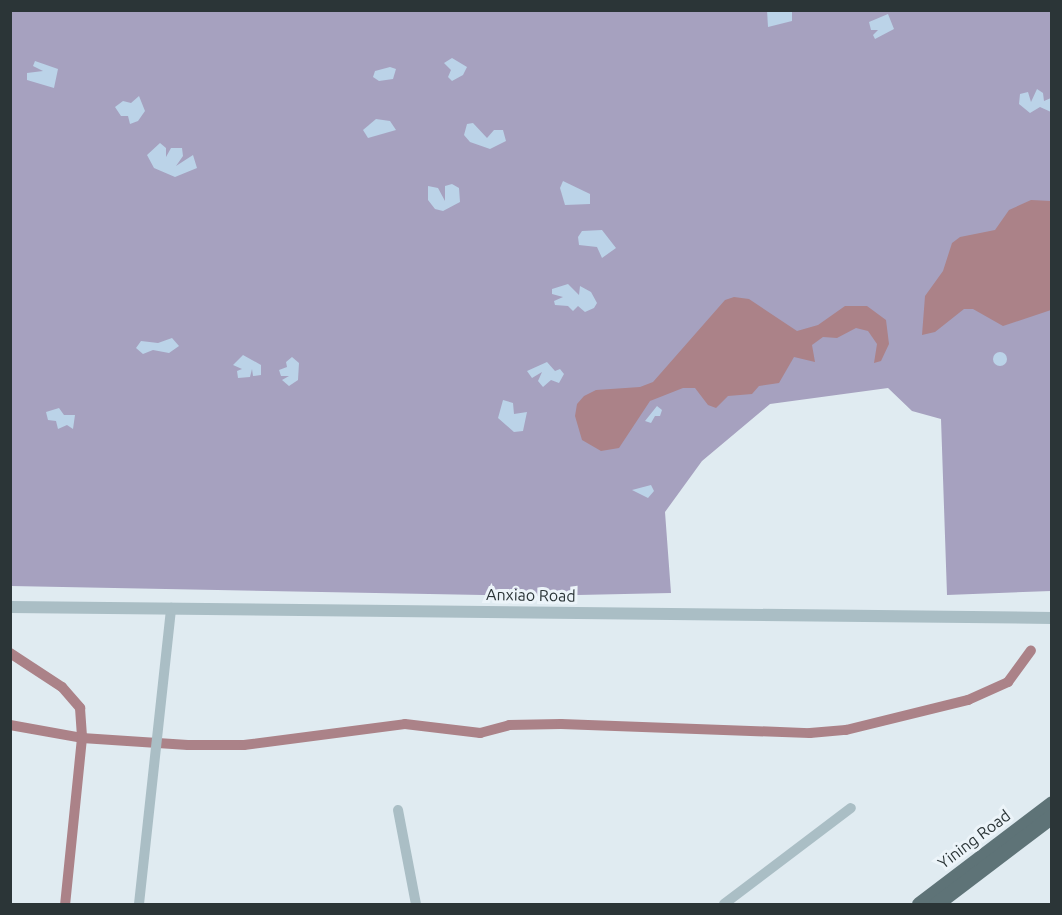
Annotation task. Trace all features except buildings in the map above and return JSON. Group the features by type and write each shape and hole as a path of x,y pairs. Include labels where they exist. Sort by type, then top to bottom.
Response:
{"main road":[{"name":"Yining Road","path":"939,900 1052,803"},
{"name":"Yining Road","path":"919,904 939,900 1052,816"}],"street":[{"name":"Anxiao Road","path":"10,608 1052,618"},
{"path":"139,904 171,608"},
{"path":"724,904 852,808"},
{"path":"398,810 416,904"}],"shaded area":[{"path":"11,11 1051,11 1051,591 947,595 941,419 912,411 888,388 770,404 702,461 665,512 671,593 531,596 11,586"},
{"path":"1031,200 1051,201 1051,310 1003,326 973,309 964,309 935,332 922,335 925,296 943,271 952,243 960,237 995,230 1009,210"},
{"path":"734,297 749,299 797,331 818,325 845,306 867,306 886,320 889,344 881,361 874,363 877,344 868,331 856,328 837,338 823,337 812,345 815,362 794,357 779,383 759,386 752,394 728,396 716,408 708,405 695,388 683,388 650,401 619,448 601,451 582,440 575,416 577,404 584,396 596,390 640,387 653,382 725,300"}],"sand":[{"path":"767,10 792,11 792,21 768,27"},
{"path":"888,14 894,29 875,39 873,35 878,30 871,30 869,22"},
{"path":"452,58 467,67 463,75 452,81 448,77 451,70 444,63"},
{"path":"35,61 58,69 54,88 27,80 27,73 43,71 33,66"},
{"path":"390,67 396,69 393,79 379,81 373,77 375,71"},
{"path":"1037,89 1043,93 1044,101 1051,98 1051,112 1040,107 1030,113 1019,104 1020,94 1028,92 1031,102"},
{"path":"139,96 145,111 138,121 130,124 128,116 121,116 115,107 123,101 131,103"},
{"path":"376,119 390,121 396,130 368,138 363,130"},
{"path":"473,123 487,138 494,130 503,130 506,141 490,149 470,142 464,135 467,124"},
{"path":"160,143 166,148 166,157 171,148 182,148 183,156 176,166 193,155 197,168 175,177 154,168 147,155"},
{"path":"563,181 590,194 590,204 565,205 560,188"},
{"path":"452,184 459,188 460,202 443,211 435,209 428,200 428,186 438,188 445,201 445,186"},
{"path":"602,230 616,248 602,258 597,247 579,245 578,237 582,231"},
{"path":"568,284 579,295 580,286 591,292 597,303 594,308 585,312 578,306 573,311 568,306 555,305 554,301 563,297 552,294 552,289"},
{"path":"172,338 179,346 169,353 153,350 143,354 136,348 141,341 158,343"},
{"path":"1000,352 1005,354 1007,359 1005,364 1000,366 995,364 993,359 995,354"},
{"path":"243,355 261,365 261,375 253,376 252,369 250,377 238,378 237,371 242,369 233,365"},
{"path":"292,357 299,363 298,380 289,386 282,380 289,376 281,376 279,370 287,367 286,362"},
{"path":"547,362 555,371 560,369 564,374 559,383 551,380 543,387 538,381 542,372 532,378 527,371"},
{"path":"503,400 513,403 514,414 527,412 523,431 514,432 498,418"},
{"path":"657,406 662,410 660,416 655,416 651,423 645,421"},
{"path":"59,408 64,415 75,415 73,429 67,425 58,429 56,421 48,420 46,412"},
{"path":"651,485 654,491 648,498 632,490"}],"waterway":[{"path":"10,725 82,738 188,745 244,745 405,724 480,733 509,725 561,724 810,733 846,730 968,700 1008,682 1031,650"},
{"path":"10,653 62,687 80,708 82,738 65,904"}]}
